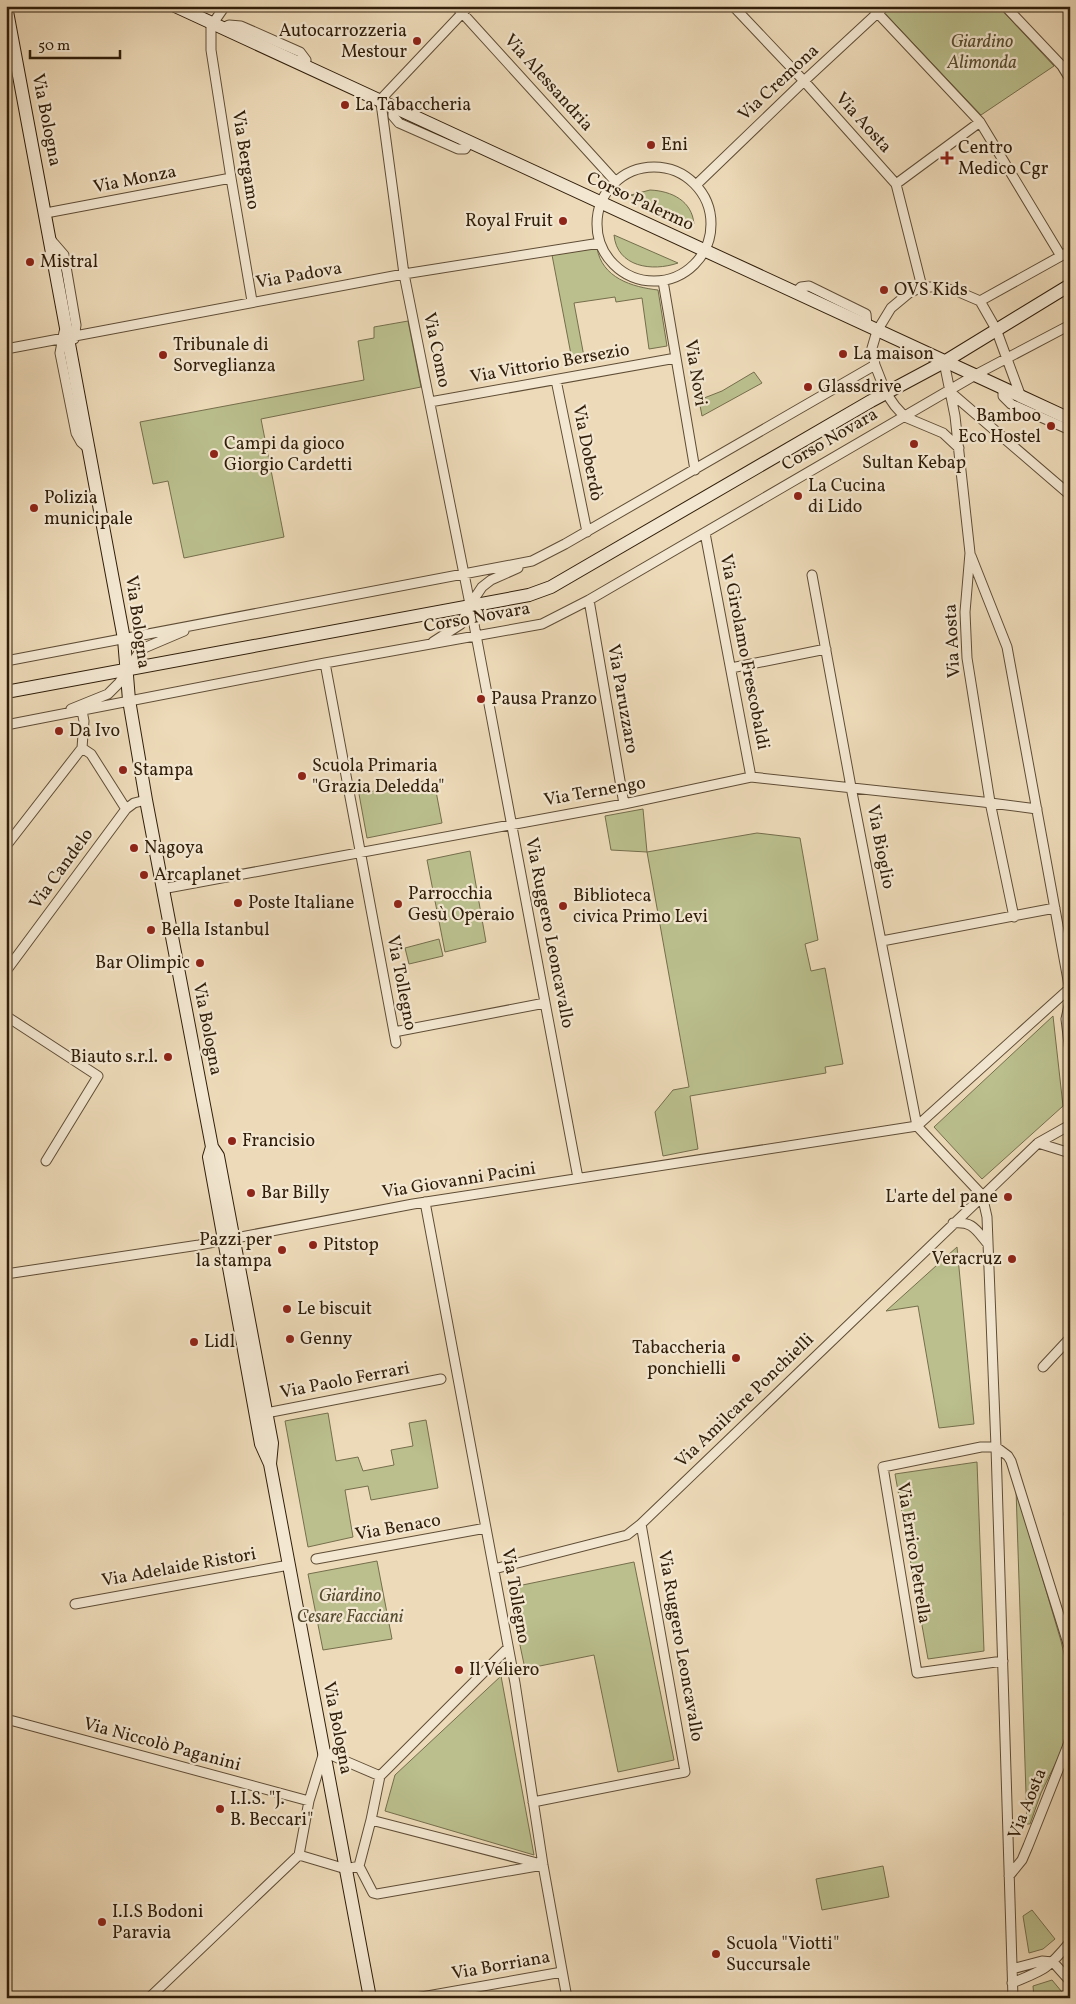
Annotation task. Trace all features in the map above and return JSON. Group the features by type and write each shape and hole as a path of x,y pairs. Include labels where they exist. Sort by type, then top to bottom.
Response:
{"main road":[{"name":"Via Bologna","path":"6,6 69,335 124,639 129,700 162,889 212,1147 218,1156 229,1239 261,1414 272,1443 270,1464 370,1998"},
{"name":"Corso Palermo","path":"175,6 1070,419"},
{"name":"Corso Novara","path":"6,692 529,595 551,587 886,393 944,362 1070,285"}],"street":[{"path":"218,26 225,6"},
{"name":"Via Aosta","path":"733,6 804,81 896,184 922,287"},
{"name":"Via Cremona","path":"696,185 804,81 874,10 885,6"},
{"path":"1005,6 1066,64 1070,79"},
{"path":"388,103 463,8"},
{"name":"Via Alessandria","path":"463,8 615,182"},
{"path":"874,10 980,122 1061,256"},
{"name":"Via Bergamo","path":"218,26 211,50 230,178 252,301"},
{"name":"Via Como","path":"388,103 381,103 404,274 470,605"},
{"path":"896,184 980,122"},
{"path":"657,166 680,172 696,185 706,200 711,222 710,236 705,251 688,270 663,281 644,281 625,273 610,261 600,243 597,219 600,203 615,182 634,170 657,166"},
{"name":"Via Monza","path":"46,213 230,178"},
{"name":"Via Padova","path":"6,348 404,274 600,243"},
{"path":"980,301 1070,251"},
{"name":"Via Novi","path":"663,281 695,470"},
{"path":"922,287 942,287 960,292 980,301 996,329 1021,397"},
{"name":"Corso Novara","path":"922,287 910,293 890,308 872,328 872,348 875,365 886,393 906,417 943,432 959,448"},
{"name":"Corso Novara","path":"6,725 325,663 542,624 589,600 1006,357 1070,325"},
{"name":"Via Vittorio Bersezio","path":"430,402 676,358"},
{"name":"Via Aosta","path":"944,362 955,416 970,554 965,612 967,658 990,802 1014,917"},
{"path":"428,645 461,624 470,605 482,587 488,582 587,532 875,365"},
{"name":"Via Doberdò","path":"556,380 587,532"},
{"name":"Corso Palermo","path":"1003,388 1003,396 1011,404 1070,430"},
{"path":"949,391 1070,495"},
{"name":"Via Girolamo Frescobaldi","path":"705,533 751,777"},
{"path":"970,554 1007,647 1070,989 917,1126 982,1195 986,1216 996,1447 1013,1998"},
{"path":"6,661 532,561"},
{"name":"Via Bioglio","path":"812,575 917,1126"},
{"name":"Via Paruzzaro","path":"589,600 624,804"},
{"name":"Via Ruggero Leoncavallo","path":"470,605 578,1178"},
{"path":"52,716 108,694 144,648 198,625"},
{"path":"730,668 826,649"},
{"name":"Via Tollegno","path":"325,663 396,1043"},
{"path":"6,846 82,748 84,722 82,711"},
{"path":"82,748 91,754 126,809 134,803 146,800"},
{"name":"Via Ternengo","path":"162,889 361,854 511,823 624,804 751,777 990,802 1037,809"},
{"name":"Via Candelo","path":"6,971 126,809"},
{"path":"882,941 1055,908"},
{"path":"1070,1001 1066,1018 1070,1052"},
{"path":"394,1032 545,1003"},
{"path":"6,1016 98,1076 46,1162"},
{"name":"Via Amilcare Ponchielli","path":"494,1569 627,1535 641,1524 1038,1143 1070,1125"},
{"name":"Via Giovanni Pacini","path":"6,1274 138,1255 425,1202 917,1126"},
{"path":"1038,1143 1070,1153"},
{"name":"Via Tollegno","path":"425,1202 494,1569 567,1998"},
{"path":"953,1223 964,1222 970,1224 988,1244"},
{"path":"1043,1367 1070,1338"},
{"name":"Via Paolo Ferrari","path":"261,1414 441,1380"},
{"name":"Via Errico Petrella","path":"996,1447 981,1447 883,1466 917,1673 1003,1661"},
{"path":"996,1447 1008,1456 1014,1470 1070,1650"},
{"name":"Via Ruggero Leoncavallo","path":"533,1802 685,1772 641,1524"},
{"name":"Via Benaco","path":"316,1559 486,1528"},
{"name":"Via Adelaide Ristori","path":"74,1604 289,1565"},
{"path":"508,1648 380,1776 359,1866 368,1886 373,1893 378,1894 543,1865"},
{"name":"Via Niccolò Paganini","path":"6,1719 309,1801"},
{"name":"Via Aosta","path":"1009,1876 1022,1860 1070,1740"},
{"path":"149,1998 299,1855 309,1801 324,1752 380,1776"},
{"path":"371,1820 543,1865"},
{"path":"299,1855 346,1869 359,1866"},
{"path":"1012,1983 1044,1970 1070,1942"},
{"path":"1012,1969 1042,1961 1053,1962 1070,1981"},
{"name":"Via Borriana","path":"416,1998 562,1972"}],"green space":[{"name":"Giardino Alimonda","path":"878,6 998,6 1054,66 981,115"},
{"path":"650,190 673,195 680,199 689,209 694,224 631,195"},
{"path":"614,235 678,263 657,267 637,264 622,254 617,246"},
{"path":"597,248 605,267 612,274 629,283 658,290 667,346 649,349 642,298 616,302 615,297 574,303 585,362 573,365 552,255"},
{"path":"408,321 421,387 261,419 284,537 184,558 168,481 153,484 140,422 364,380 358,341 374,338 374,327"},
{"path":"754,372 762,383 702,416 699,400 722,391"},
{"path":"424,781 425,788 435,786 442,823 367,838 359,794"},
{"path":"643,809 647,852 611,850 605,816"},
{"path":"757,833 800,838 818,940 805,944 811,971 825,968 843,1064 825,1067 826,1073 690,1096 698,1149 663,1156 655,1112 673,1090 689,1087 647,852"},
{"path":"470,851 486,942 445,952 427,860"},
{"path":"439,939 443,956 409,964 405,948"},
{"path":"1053,1016 1063,1106 982,1179 934,1127"},
{"path":"957,1247 974,1424 939,1428 918,1306 886,1311"},
{"path":"328,1413 336,1461 358,1457 363,1471 394,1465 391,1450 413,1446 409,1423 426,1420 438,1488 371,1500 368,1486 345,1490 353,1537 308,1547 285,1421"},
{"path":"977,1462 984,1651 928,1659 895,1474"},
{"path":"1016,1489 1061,1641 1069,1675 1067,1731 1062,1750 1041,1793 1030,1824 1027,1824"},
{"name":"Giardino Cesare Facciani","path":"377,1561 392,1639 323,1650 308,1574"},
{"path":"634,1562 674,1760 618,1772 594,1655 525,1669 508,1588"},
{"path":"501,1676 534,1855 385,1811 395,1775"},
{"path":"883,1866 889,1897 822,1910 816,1879"},
{"path":"1032,1910 1055,1939 1043,1949 1029,1953 1023,1916"},
{"path":"1052,1980 1067,1998 1034,1998 1033,1986"}],"place":[{"name":"Autocarrozzeria Mestour","path":"417,41"},
{"name":"La Tabaccheria","path":"345,105"},
{"name":"Eni","path":"651,145"},
{"name":"Centro Medico Cgr","path":"947,158"},
{"name":"Royal Fruit","path":"563,221"},
{"name":"Mistral","path":"30,262"},
{"name":"OVS Kids","path":"884,290"},
{"name":"La maison","path":"843,354"},
{"name":"Tribunale di Sorveglianza","path":"163,355"},
{"name":"Glassdrive","path":"808,387"},
{"name":"Bamboo Eco Hostel","path":"1051,426"},
{"name":"Sultan Kebap","path":"914,444"},
{"name":"Campi da gioco Giorgio Cardetti","path":"214,454"},
{"name":"La Cucina di Lido","path":"798,496"},
{"name":"Polizia municipale","path":"34,508"},
{"name":"Pausa Pranzo","path":"481,699"},
{"name":"Da Ivo","path":"59,731"},
{"name":"Stampa","path":"123,770"},
{"name":"Scuola Primaria \"Grazia Deledda\"","path":"302,776"},
{"name":"Nagoya","path":"134,848"},
{"name":"Arcaplanet","path":"144,875"},
{"name":"Poste Italiane","path":"238,903"},
{"name":"Parrocchia Gesù Operaio","path":"398,904"},
{"name":"Biblioteca civica Primo Levi","path":"563,906"},
{"name":"Bella Istanbul","path":"151,930"},
{"name":"Bar Olimpic","path":"200,963"},
{"name":"Biauto s.r.l.","path":"168,1057"},
{"name":"Francisio","path":"232,1141"},
{"name":"Bar Billy","path":"251,1193"},
{"name":"L'arte del pane","path":"1008,1197"},
{"name":"Pitstop","path":"313,1245"},
{"name":"Pazzi per la stampa","path":"282,1250"},
{"name":"Veracruz","path":"1012,1259"},
{"name":"Le biscuit","path":"287,1309"},
{"name":"Genny","path":"290,1339"},
{"name":"Lidl","path":"194,1342"},
{"name":"Tabaccheria ponchielli","path":"736,1358"},
{"name":"Il Veliero","path":"459,1670"},
{"name":"I.I.S. \"J. B. Beccari\"","path":"220,1809"},
{"name":"I.I.S Bodoni Paravia","path":"102,1922"},
{"name":"Scuola \"Viotti\" Succursale","path":"716,1954"}]}
